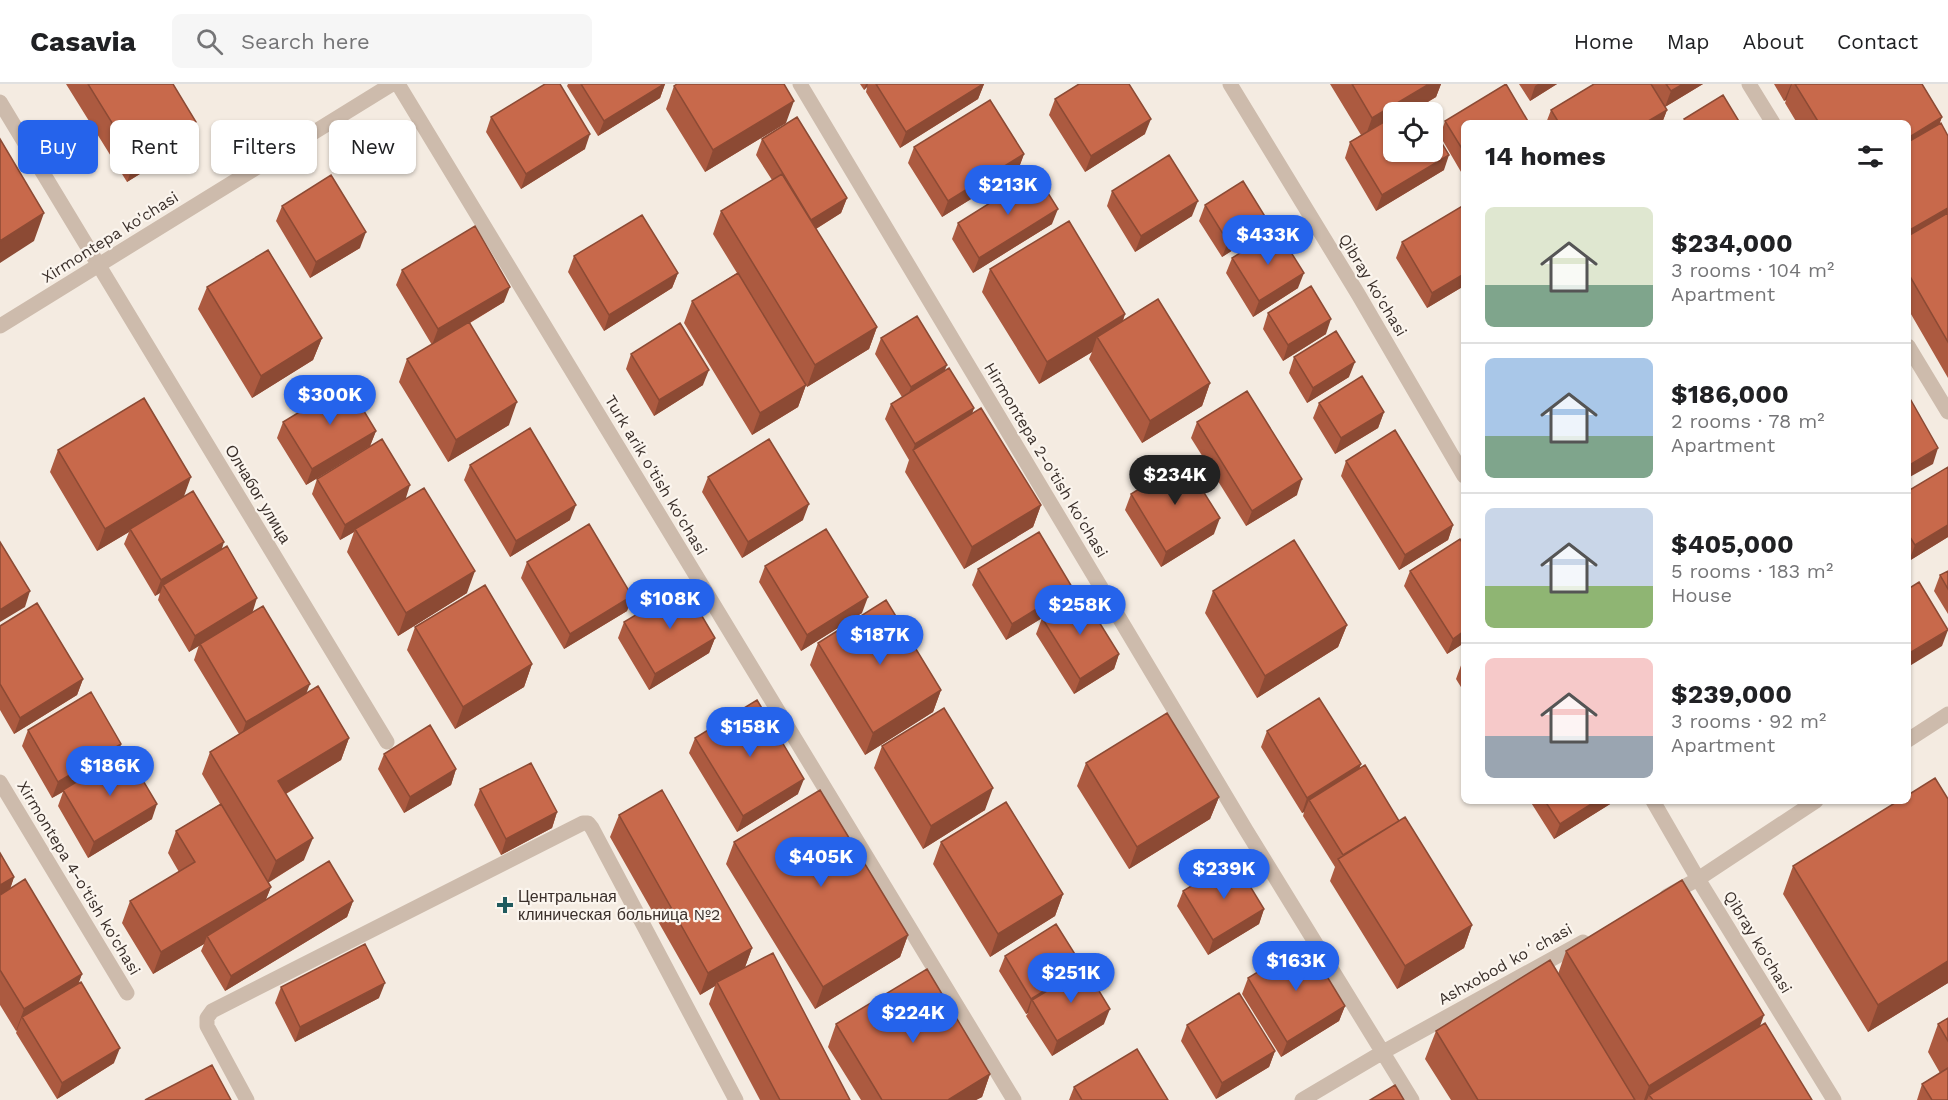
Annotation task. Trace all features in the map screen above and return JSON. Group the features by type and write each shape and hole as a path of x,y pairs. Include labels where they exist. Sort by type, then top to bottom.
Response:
{"street":[{"name":"Xirmontepa ko'chasi","path":"0,326 392,84"},
{"name":"Turk arik o'tish ko'chasi","path":"398,84 1014,1100"},
{"name":"Hirmontepa 2-o'tish ko'chasi","path":"800,84 1234,810 1412,1100"},
{"name":"Qibray ko'chasi","path":"1230,84 1358,294 1461,471"},
{"path":"1749,84 1771,120"},
{"name":"Олчабог улица","path":"0,102 387,742"},
{"path":"1911,351 1948,412"},
{"path":"1911,738 1948,714"},
{"name":"Xirmontepa 4-o'tish ko'chasi","path":"0,782 127,993"},
{"name":"Qibray ko'chasi","path":"1655,804 1698,879 1834,1100"},
{"path":"1656,902 1698,879 1811,804"},
{"path":"247,1100 207,1026 207,1018 212,1011 583,823 588,823 736,1100"},
{"name":"Ashxobod koʻchasi","path":"1302,1100 1383,1052 1593,936"}],"building":[{"path":"88,84 173,84 195,120 110,120"},
{"path":"545,84 560,84 590,134 526,174 491,117"},
{"path":"581,84 664,84 604,121"},
{"path":"677,84 784,84 794,101 713,150 674,86"},
{"path":"876,84 983,84 906,132"},
{"path":"1079,84 1129,84 1151,119 1091,156 1055,99"},
{"path":"1352,84 1429,84 1399,102 1383,102 1383,111 1372,118"},
{"path":"1506,84 1527,120 1461,120 1461,147 1445,121"},
{"path":"1594,84 1651,84 1667,110 1650,120 1557,120 1551,110"},
{"path":"1666,84 1683,84 1671,91"},
{"path":"1795,84 1922,84 1942,117 1911,136 1911,120 1817,120"},
{"path":"1723,95 1738,120 1685,120"},
{"path":"990,100 1024,154 948,201 914,147"},
{"path":"797,117 847,198 811,220 762,139"},
{"path":"1383,122 1383,162 1437,162 1382,195 1350,142"},
{"path":"1941,123 1948,136 1948,208 1911,229 1911,140"},
{"path":"0,139 18,169 18,174 21,174 44,213 0,241"},
{"path":"1443,145 1449,155 1443,159"},
{"path":"1169,155 1198,201 1141,236 1112,191"},
{"path":"782,174 877,327 815,365 721,211"},
{"path":"1036,174 1058,209 979,258 958,223"},
{"path":"331,175 366,232 316,262 282,206"},
{"path":"1243,181 1266,218 1228,242 1205,205"},
{"path":"1461,207 1461,276 1432,293 1402,242"},
{"path":"1948,213 1948,342 1911,278 1911,234"},
{"path":"642,215 678,273 609,315 574,256"},
{"path":"1069,221 1125,314 1047,362 990,269"},
{"path":"475,226 510,287 438,329 402,270"},
{"path":"1277,230 1304,273 1259,301 1232,258"},
{"path":"268,250 322,338 261,376 207,287"},
{"path":"738,273 806,385 760,413 692,301"},
{"path":"1311,286 1331,319 1288,345 1268,313"},
{"path":"1158,299 1210,383 1150,421 1097,337"},
{"path":"917,316 947,365 911,387 881,338"},
{"path":"469,322 517,402 456,440 407,359"},
{"path":"680,323 709,370 659,400 631,354"},
{"path":"1336,331 1355,362 1313,388 1294,357"},
{"path":"949,368 974,408 915,444 891,404"},
{"path":"1362,376 1384,412 1341,438 1319,403"},
{"path":"347,383 376,431 312,469 283,422"},
{"path":"1247,391 1302,479 1252,511 1197,422"},
{"path":"144,398 191,477 105,529 58,450"},
{"path":"1911,400 1938,448 1911,464"},
{"path":"981,408 1041,505 972,547 913,450"},
{"path":"530,428 576,505 516,541 470,465"},
{"path":"1395,430 1453,525 1405,555 1346,461"},
{"path":"382,439 410,485 345,525 317,479"},
{"path":"769,439 809,504 748,542 708,477"},
{"path":"1184,461 1220,518 1166,552 1131,494"},
{"path":"1948,467 1948,525 1915,545 1911,539 1911,489"},
{"path":"424,488 475,571 406,613 355,529"},
{"path":"193,491 224,542 161,580 130,529"},
{"path":"589,524 632,596 570,634 527,562"},
{"path":"826,529 868,597 807,635 765,566"},
{"path":"1039,532 1072,587 1012,624 978,569"},
{"path":"1460,539 1461,633 1453,639 1410,571"},
{"path":"1294,540 1347,625 1265,676 1213,591"},
{"path":"0,542 30,591 0,610"},
{"path":"227,546 257,598 195,636 163,585"},
{"path":"1948,571 1948,589 1940,575"},
{"path":"1919,582 1948,630 1911,652 1911,587"},
{"path":"485,585 532,664 463,707 415,627"},
{"path":"684,586 715,638 655,674 624,622"},
{"path":"1081,593 1119,654 1080,679 1042,618"},
{"path":"886,600 941,690 873,733 818,643"},
{"path":"37,603 83,679 20,718 0,684 0,626"},
{"path":"263,606 310,684 246,722 200,644"},
{"path":"318,686 349,738 278,781 313,838 276,861 210,752"},
{"path":"91,692 121,744 58,782 28,730"},
{"path":"1319,698 1361,764 1307,798 1267,731"},
{"path":"757,700 804,779 743,816 695,738"},
{"path":"944,708 993,788 931,826 882,746"},
{"path":"1167,713 1219,797 1137,847 1086,763"},
{"path":"430,725 456,769 410,797 384,754"},
{"path":"126,752 157,804 94,842 63,790"},
{"path":"531,763 557,812 506,839 480,789"},
{"path":"1365,765 1399,821 1343,855 1309,800"},
{"path":"1935,778 1948,799 1948,961 1878,1005 1793,866 1893,804 1911,804 1911,793"},
{"path":"662,790 752,948 708,973 619,815"},
{"path":"820,790 908,935 823,987 734,842"},
{"path":"1006,802 1063,894 998,934 941,842"},
{"path":"221,804 271,887 161,952 130,901 195,862 176,831"},
{"path":"1547,804 1591,804 1560,824"},
{"path":"1405,817 1472,925 1405,966 1338,859"},
{"path":"0,853 14,877 0,885"},
{"path":"1234,860 1264,909 1213,940 1183,891"},
{"path":"329,861 353,901 231,976 207,936"},
{"path":"25,879 82,974 24,1009 0,970 0,895"},
{"path":"1682,880 1764,1015 1649,1086 1566,951"},
{"path":"1056,924 1083,967 1031,999 1005,956"},
{"path":"1306,942 1345,1006 1287,1042 1248,978"},
{"path":"365,944 385,983 300,1027 281,987"},
{"path":"773,953 850,1100 780,1100 717,982"},
{"path":"1550,960 1635,1100 1478,1100 1436,1031"},
{"path":"1085,968 1110,1009 1057,1041 1032,1000"},
{"path":"927,969 990,1074 948,1100 882,1100 836,1024"},
{"path":"81,982 120,1048 62,1083 22,1017"},
{"path":"1239,993 1275,1051 1222,1083 1187,1025"},
{"path":"1948,1018 1948,1041 1938,1024"},
{"path":"1765,1023 1812,1100 1653,1100 1649,1095"},
{"path":"1137,1049 1168,1100 1082,1100 1074,1087"},
{"path":"212,1065 231,1100 145,1100"},
{"path":"1948,1068 1948,1100 1932,1100 1922,1084"},
{"path":"1395,1085 1404,1100 1370,1100"}],"place":[{"name":"Центральная клиническая больница №2","path":"505,905"}]}
